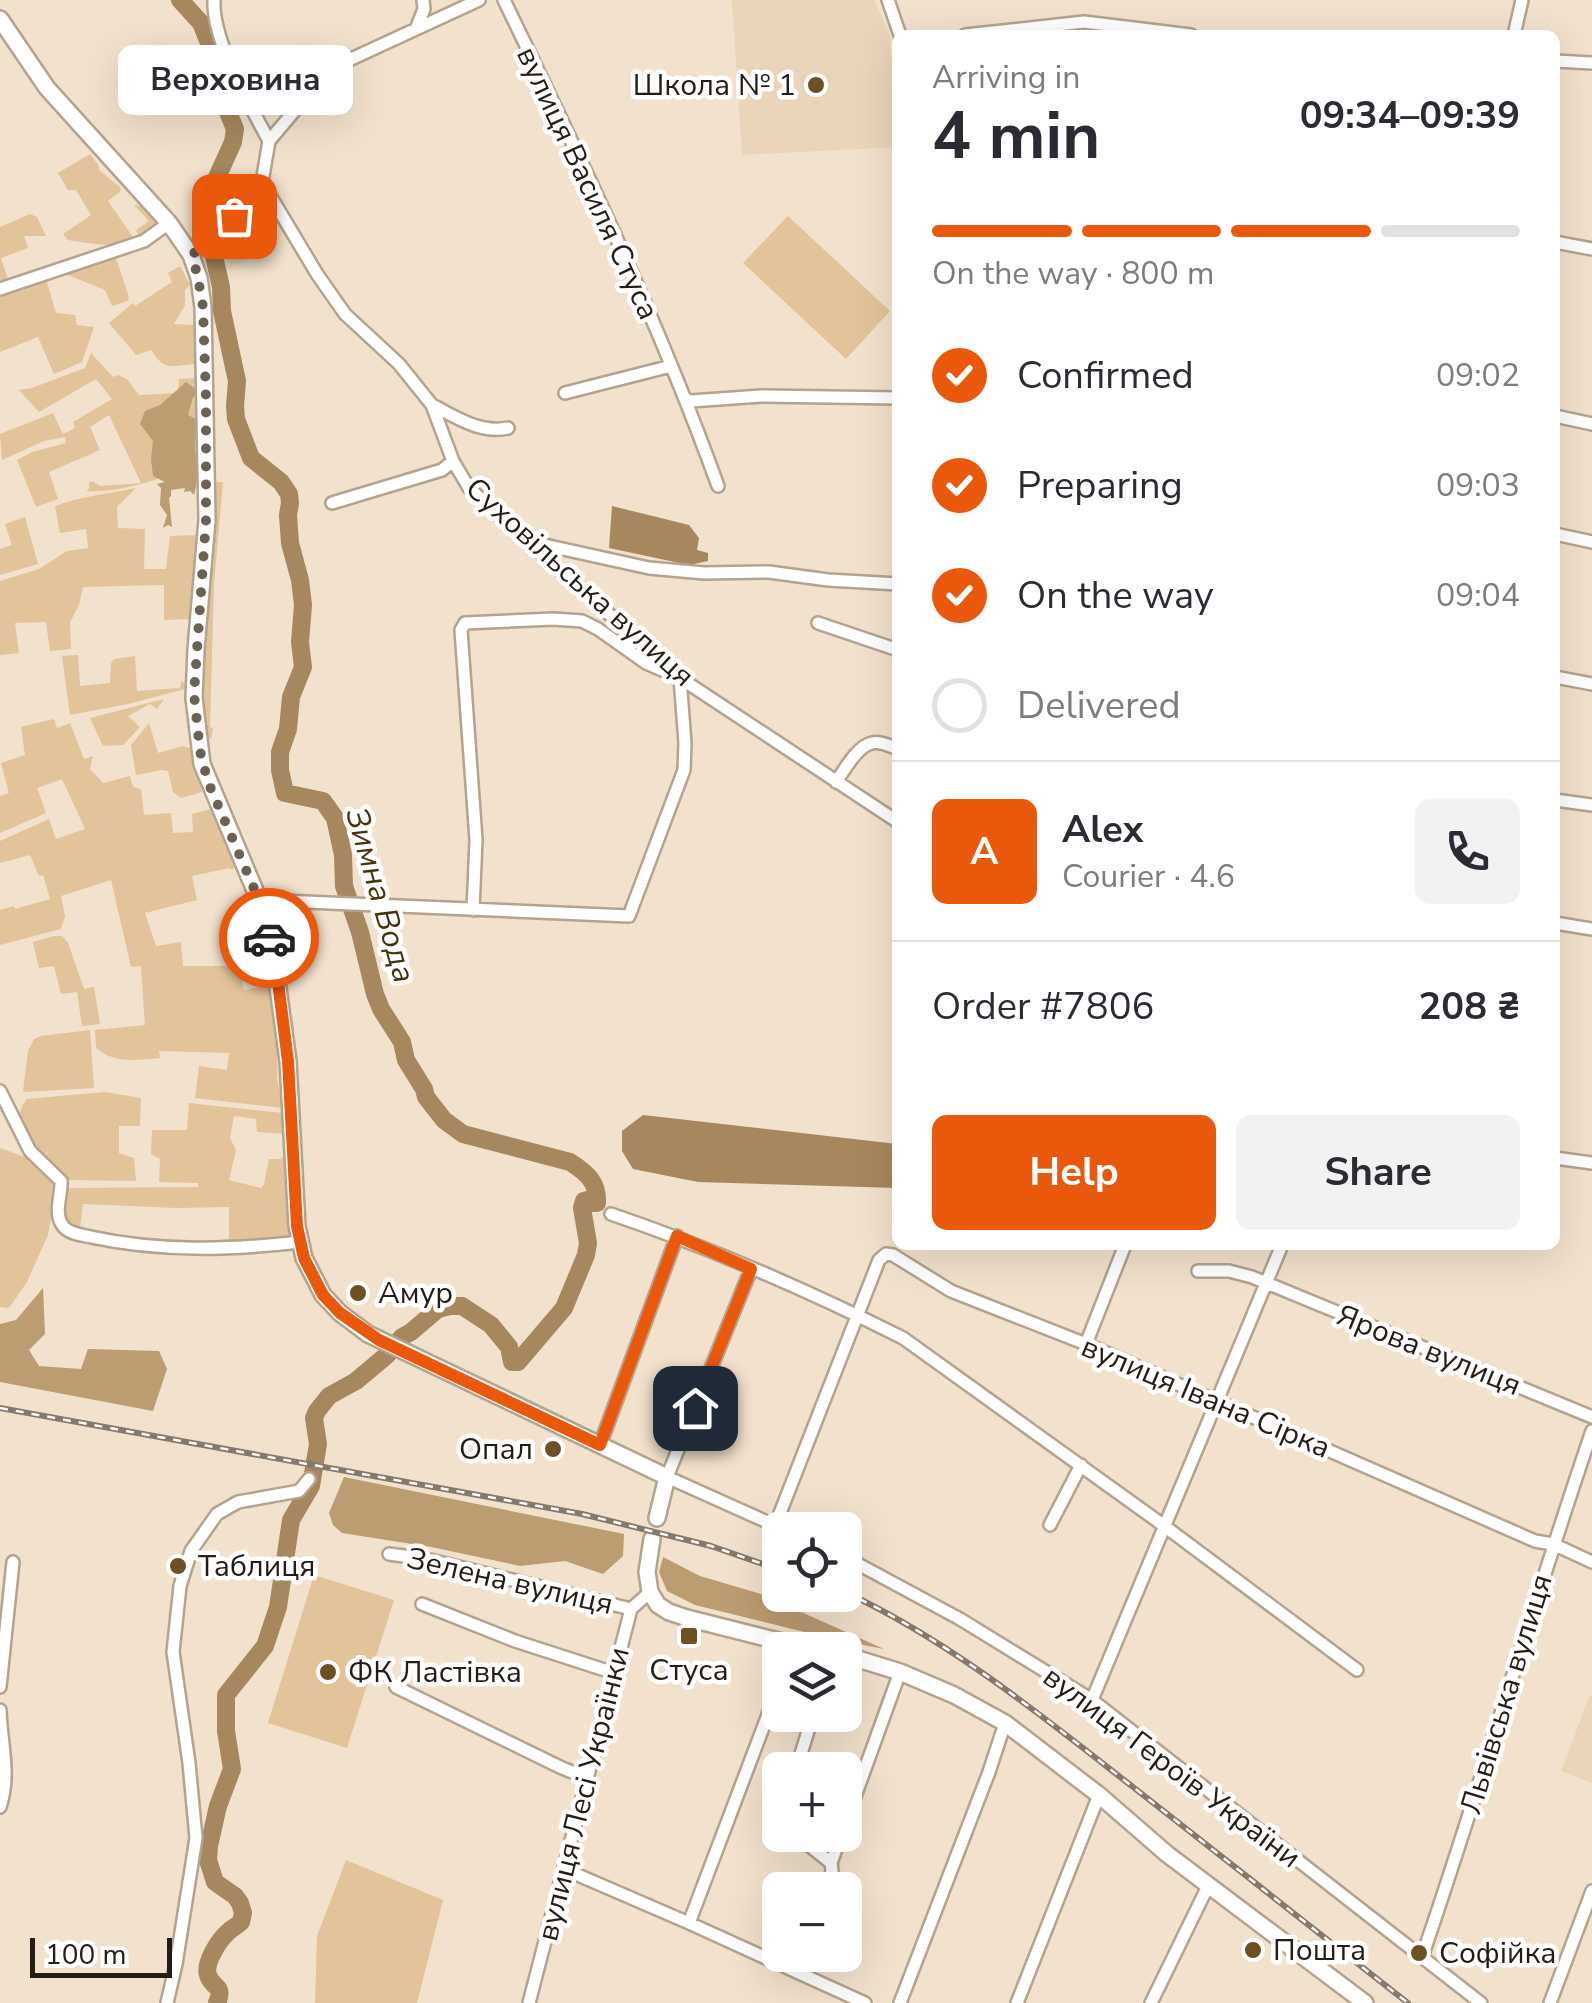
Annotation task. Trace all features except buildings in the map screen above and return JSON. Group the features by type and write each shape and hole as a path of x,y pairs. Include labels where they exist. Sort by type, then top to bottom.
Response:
{"main road":[{"path":"0,19 47,88 197,250 206,399 206,520 194,694 198,739 208,782 259,900 273,951 292,1112 297,1226 304,1258 323,1295 340,1313 379,1340 667,1478 657,1518"},
{"path":"652,1538 647,1572 650,1592 658,1605 669,1612 762,1638"},
{"path":"862,1661 954,1695 1005,1723 1100,1795 1208,1886 1364,2003"}],"street":[{"path":"214,0 216,22 233,69 268,141"},
{"path":"416,29 423,0"},
{"path":"197,250 253,198 262,182 268,141 324,76 349,60 480,0"},
{"name":"вулиця Василя Стуса","path":"504,0 567,129 686,399 718,486"},
{"path":"888,0 898,30"},
{"path":"1515,30 1522,0"},
{"path":"1011,30 1084,22 1150,30"},
{"path":"1560,60 1592,63"},
{"name":"Суховільська вулиця","path":"262,182 345,314 399,364 432,405 453,461 468,488 680,678 892,818"},
{"path":"0,288 144,241 169,223"},
{"path":"1560,243 1592,249"},
{"path":"565,393 671,366"},
{"path":"686,399 892,398"},
{"path":"432,405 474,426 508,428"},
{"path":"1560,417 1592,424"},
{"path":"332,503 442,470 453,461"},
{"path":"1560,535 1592,542"},
{"path":"528,541 649,568 704,574 769,572 892,584"},
{"path":"259,900 473,910 629,916 684,770 680,678 646,663 582,621 465,623 461,630 476,840 473,910"},
{"path":"818,623 892,648"},
{"path":"1560,678 1592,684"},
{"path":"836,782 870,743 892,747"},
{"path":"1560,801 1592,805"},
{"path":"1560,924 1592,929"},
{"path":"0,1091 30,1150 58,1176 62,1186 60,1219 68,1231 177,1249 300,1242"},
{"path":"1560,1159 1592,1163"},
{"path":"611,1214 677,1236 903,1338 1357,1670"},
{"path":"600,1445 677,1236"},
{"path":"1086,1344 1123,1250"},
{"path":"1092,1700 1280,1250"},
{"name":"вулиця Івана Сірка","path":"858,1316 879,1260 886,1254 893,1255 951,1291 1086,1344 1535,1541 1553,1544 1592,1562"},
{"path":"751,1269 667,1478 762,1520"},
{"name":"Ярова вулиця","path":"1198,1271 1229,1271 1266,1282 1592,1417"},
{"path":"786,1512 858,1316"},
{"name":"Львівська вулиця","path":"1422,1958 1592,1431"},
{"path":"1050,1525 1080,1466"},
{"path":"167,2003 196,1838 173,1652 180,1586 191,1551 217,1514 238,1502 299,1491 308,1479"},
{"name":"Зелена вулиця","path":"389,1554 426,1559 631,1610"},
{"path":"0,1687 13,1562"},
{"name":"вулиця Героїв України","path":"862,1566 1092,1700 1481,2003"},
{"name":"вулиця Лесі Українки","path":"529,2003 631,1610 650,1592"},
{"name":"Зелена вулиця","path":"422,1604 515,1642 614,1674"},
{"path":"862,1777 900,1672"},
{"path":"396,1687 587,1778"},
{"path":"0,1710 6,1774 0,1807"},
{"path":"900,2003 1005,1723"},
{"path":"690,1922 762,1731"},
{"path":"1017,2003 1100,1795"},
{"path":"817,1852 831,1863"},
{"path":"832,1872 835,1852"},
{"path":"564,1869 762,1956"},
{"path":"1151,2003 1208,1886"},
{"path":"1550,2003 1592,1891"},
{"path":"796,1972 865,2003"}],"shaded area":[{"name":"Школа № 1","path":"732,0 874,0 890,36 892,147 742,155"},
{"path":"90,154 99,170 121,188 108,201 133,237 149,221 134,205 141,206 155,227 123,243 68,240 63,234 91,215 76,190 68,190 58,173"},
{"path":"262,212 278,223 270,241 256,246 258,256 231,266 222,238 248,215"},
{"path":"30,214 37,217 46,236 24,236 28,248 1,258 8,279 88,256 0,285 0,227"},
{"path":"788,216 890,311 846,359 743,263"},
{"path":"115,255 128,301 112,306 105,290 63,273"},
{"path":"180,266 190,285 174,324 197,322 197,364 170,366 151,350 136,355 109,323 133,303 135,306 172,282 168,273"},
{"path":"46,279 56,313 75,315 77,325 94,327 82,362 54,374 38,337 0,352 0,293"},
{"path":"91,353 113,377 127,379 139,395 178,393 179,379 197,378 198,466 129,487 86,491 92,481 100,486 141,483 109,415 90,427 100,450 49,472 58,499 36,507 17,460 66,443 65,437 44,441 2,460 0,434 53,413 63,434 75,428 73,422 112,399 96,379 39,412 19,390 85,368"},
{"path":"186,382 199,391 188,415 200,421 195,452 202,459 194,495 184,492 185,488 171,490 172,527 163,528 167,515 160,505 161,488 157,484 165,482 153,476 153,441 140,424 145,411 160,405"},
{"path":"214,482 223,482 214,584 210,726 213,729 211,738 206,739 201,698"},
{"path":"136,488 117,507 118,528 145,529 144,569 166,569 170,536 198,535 190,619 164,620 164,585 83,587 70,622 71,649 50,651 46,622 15,623 19,653 0,655 0,581 39,569 67,551 88,548 86,529 60,533 55,506"},
{"path":"612,506 689,525 699,538 697,550 708,553 708,561 689,565 609,548"},
{"path":"25,517 38,564 0,575 0,549 12,545 5,524"},
{"path":"78,655 80,686 110,683 111,663 135,656 137,691 180,688 181,681 186,684 185,689 70,715 62,656"},
{"path":"164,699 157,709 150,704 128,716 140,727 123,745 103,746 90,718"},
{"path":"54,719 57,728 70,723 84,759 93,756 90,769 103,783 130,776 133,787 141,789 144,815 171,813 173,833 193,832 192,814 211,809 236,866 232,870 192,876 197,900 145,913 156,946 181,942 183,966 239,966 244,990 265,986 260,961 268,965 283,1108 195,1098 199,1066 227,1070 229,1053 159,1051 160,1058 126,1060 96,1048 95,1030 145,1025 141,966 131,967 111,880 61,896 65,916 61,929 0,945 0,910 50,899 43,875 39,876 30,855 0,863 0,841 49,819 56,839 85,829 62,779 37,788 46,813 0,833 0,796 9,793 1,763 25,755 21,727"},
{"path":"149,723 158,753 183,746 190,748 202,792 181,798 173,792 168,771 136,775 131,745"},
{"path":"62,936 68,943 84,989 94,987 100,1024 82,1026 77,992 61,994 54,966 39,968 33,942"},
{"path":"90,1030 94,1088 23,1092 28,1051 34,1039"},
{"path":"105,1092 141,1098 140,1126 119,1126 119,1153 134,1158 136,1181 66,1180 30,1144 20,1122 21,1110 27,1099"},
{"path":"189,1103 283,1113 286,1134 257,1132 256,1119 234,1116 230,1138 236,1150 229,1180 261,1188 269,1159 287,1159 289,1235 282,1240 164,1246 74,1228 69,1223 62,1210 66,1188 198,1187 198,1183 159,1182 160,1159 151,1154 152,1130 187,1130","holes":["83,1204 229,1207 229,1239 154,1240 80,1228"]},
{"path":"643,1115 892,1143 892,1188 698,1182 633,1169 622,1151 622,1131"},
{"path":"0,1148 36,1161 57,1185 48,1235 27,1282 9,1308 0,1307"},
{"path":"43,1288 45,1334 29,1350 39,1366 81,1369 88,1349 159,1351 167,1369 153,1411 0,1382 0,1324 16,1320"},
{"path":"344,1477 624,1534 623,1556 603,1574 565,1561 520,1566 342,1533 333,1525 329,1513"},
{"path":"663,1557 700,1576 762,1594 762,1612 801,1612 846,1632 805,1632 695,1605 667,1591 659,1572"},
{"name":"ФК Ластівка","path":"314,1575 394,1600 347,1748 268,1723"},
{"path":"1592,1696 1592,1783 1561,1771"},
{"path":"346,1860 443,1900 417,2003 315,2003 317,1936"}],"waterway":[{"name":"Зимна Вода","path":"180,0 201,23 209,43 210,87 235,129 209,195 203,224 221,287 222,311 237,381 236,419 251,458 281,482 289,494 290,543 303,605 303,667 291,697 288,729 280,752 285,793 323,801 335,818 343,855 344,886 375,994 426,1097 444,1120 463,1134 570,1162 590,1179 597,1203 584,1201 586,1255 564,1308 518,1362 512,1362 509,1347 491,1325 462,1306 450,1306 438,1309 402,1337 387,1355 356,1381 329,1396 317,1411 314,1418 318,1444 311,1486 291,1520 278,1607 265,1646 226,1695 232,1769 218,1806 208,1860 215,1882 235,1896 243,1913 241,1922 221,1940 208,1964 208,1975 220,1993 217,2003"}],"railway":[{"path":"0,1408 582,1514 711,1546 762,1564"},
{"path":"862,1601 922,1633 1030,1707 1408,2003"}],"way so far":[{"path":"234,216 192,255 203,307 206,399 206,520 194,698 202,764 259,900 269,938"}],"place":[{"name":"Школа № 1","path":"816,85"},
{"name":"Верховина","path":"234,216"},
{"name":"Амур","path":"358,1293"},
{"name":"Опал","path":"553,1449"},
{"name":"Таблиця","path":"178,1566"},
{"name":"Стуса","path":"689,1636"},
{"name":"ФК Ластівка","path":"328,1672"},
{"name":"Пошта","path":"1253,1950"},
{"name":"Софійка","path":"1419,1953"}],"route":[{"path":"269,938 288,1061 297,1226 304,1258 323,1295 340,1313 379,1340 600,1445 677,1236 751,1269 695,1408"}]}
